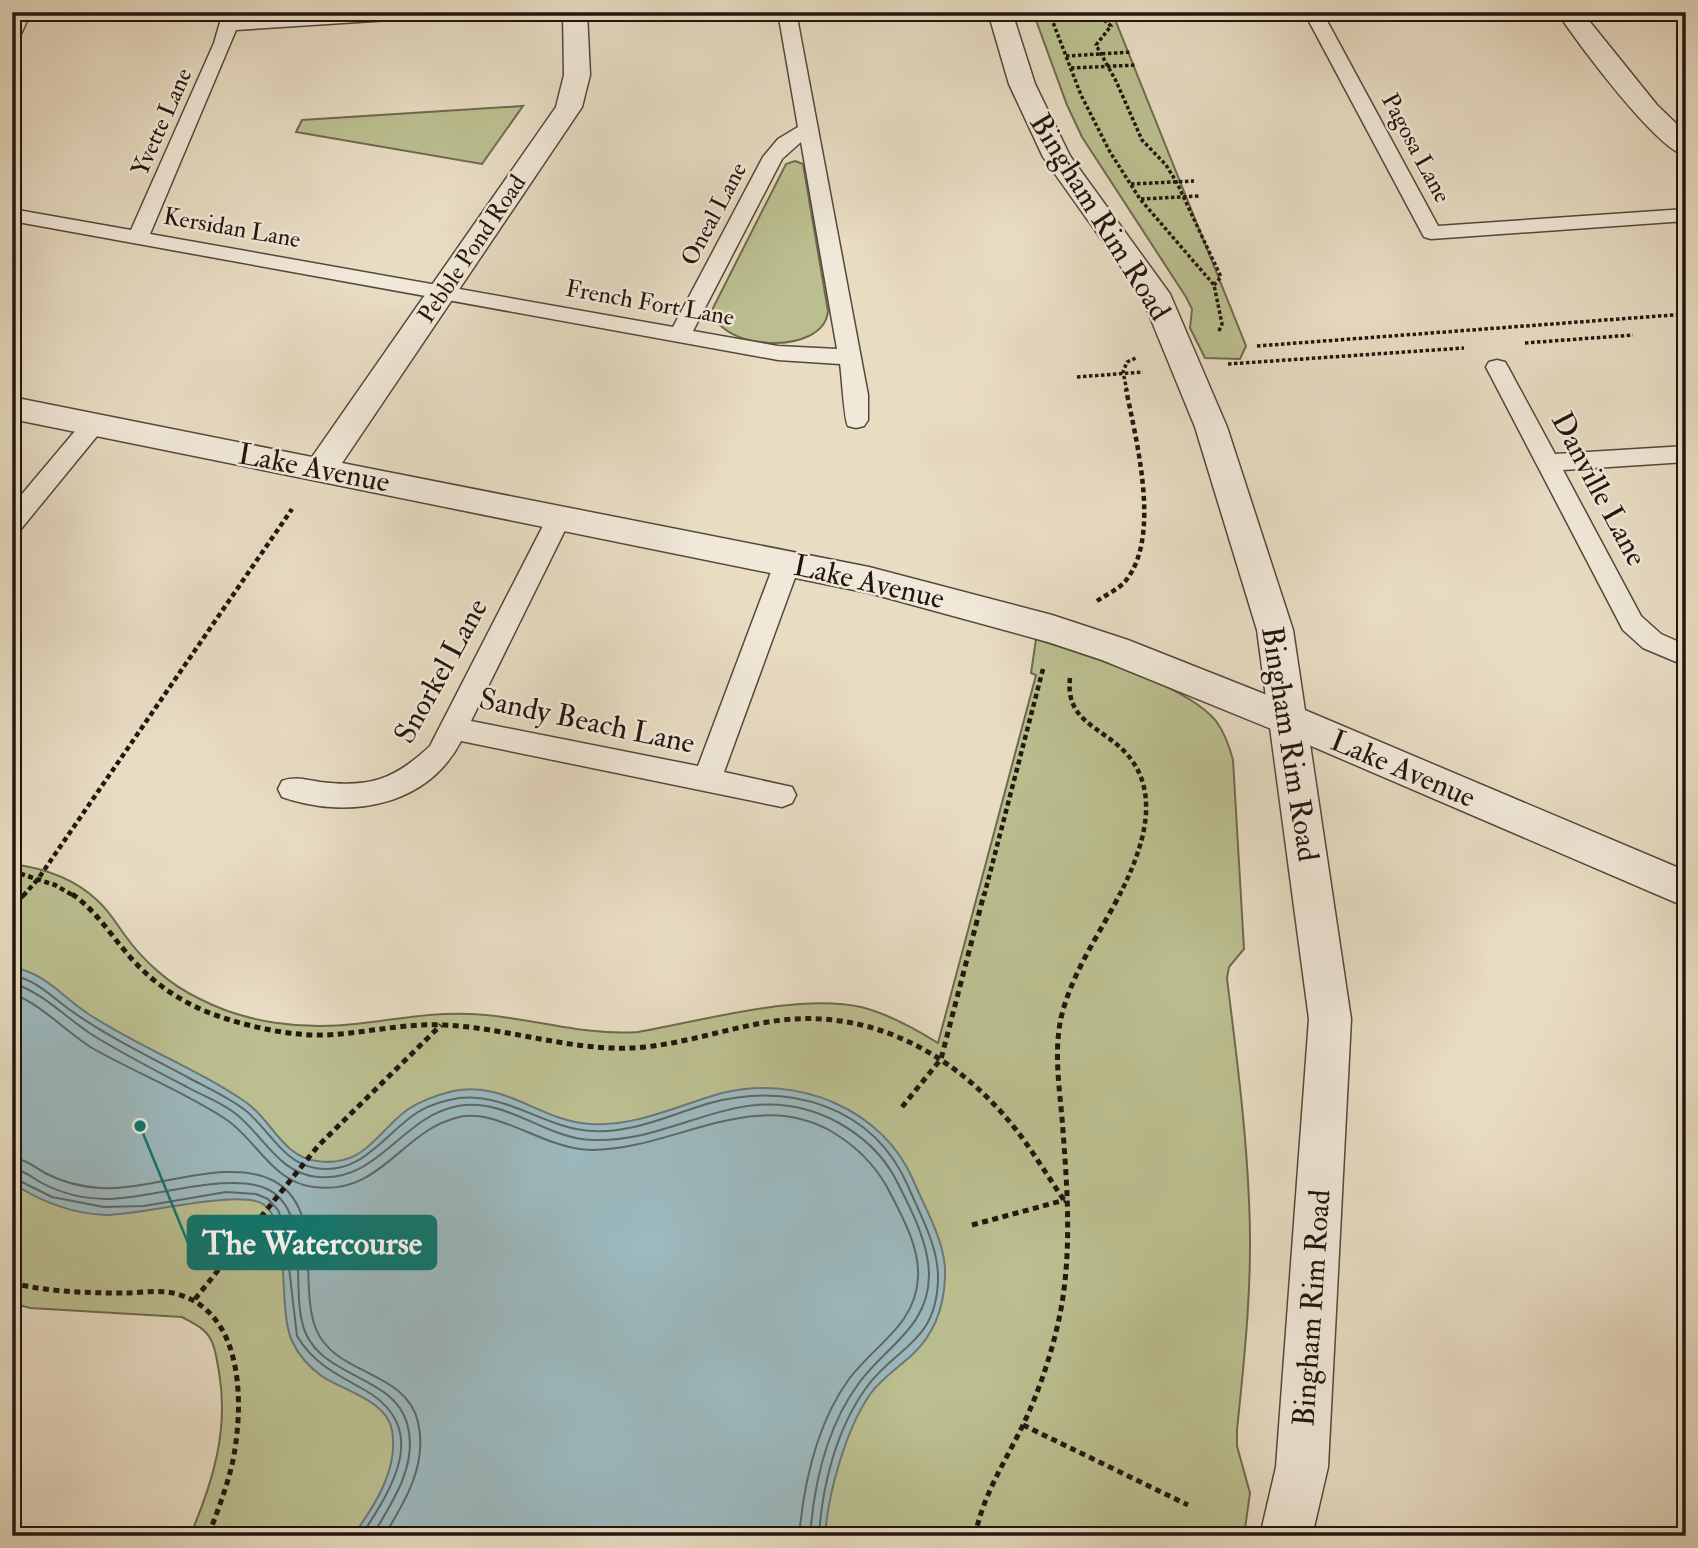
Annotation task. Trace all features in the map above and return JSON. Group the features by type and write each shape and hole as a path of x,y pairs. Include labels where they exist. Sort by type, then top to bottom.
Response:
{"street":[{"path":"12,29 19,12"},
{"name":"Pebble Pond Road","path":"320,470 569,107 577,75 575,12"},
{"name":"Bingham Rim Road","path":"1000,12 1023,84 1057,157 1155,294 1211,427 1275,631 1330,1019 1302,1467 1286,1536"},
{"path":"1569,12 1648,111 1686,148"},
{"name":"Lake Avenue","path":"12,408 787,564 958,602 1082,639 1287,719 1686,890"}],"lane":[{"name":"Yvette Lane","path":"138,238 231,19 436,12"},
{"path":"786,12 857,395 856,421"},
{"path":"1314,13 1350,12"},
{"name":"Pagosa Lane","path":"1314,13 1431,233 1686,215"},
{"name":"Oneal Lane","path":"680,335 773,158 785,143 808,129"},
{"name":"Kersidan Lane","path":"12,215 442,292"},
{"name":"French Fort Lane","path":"442,292 794,355 850,357"},
{"name":"Danville Lane","path":"1497,367 1632,623 1652,641 1686,656"},
{"path":"12,523 94,424"},
{"path":"1548,463 1686,454"},
{"name":"Snorkel Lane","path":"292,789 339,798 363,797 408,782 426,769 440,754 559,518"},
{"name":"Sandy Beach Lane","path":"707,780 787,564"},
{"name":"Sandy Beach Lane","path":"453,728 782,795"}],"path":[{"path":"1095,12 1111,26 1096,45 1142,140 1166,165 1184,197 1221,276 1214,285"},
{"path":"1066,56 1132,52"},
{"path":"1071,68 1137,65"},
{"path":"1131,184 1194,181"},
{"path":"1140,199 1199,196"},
{"path":"1257,346 1686,314"},
{"path":"1524,343 1633,335"},
{"path":"1226,365 1469,347"},
{"path":"1077,377 1144,372"},
{"path":"12,907 38,879 292,509"},
{"path":"975,1536 984,1499 1024,1425 1045,1374 1060,1315 1066,1257 1057,1042 1061,1019 1076,976 1131,876 1140,850 1147,803 1141,775 1132,761 1121,748 1081,718 1073,707 1069,683 1082,639"},
{"path":"902,1107 942,1059 1045,660"},
{"path":"12,872 38,879 78,898 100,918 129,957 154,981 205,1011 229,1020 300,1035 442,1024 482,1027 588,1047 623,1048 648,1046 785,1019 819,1018 887,1030 942,1059 1001,1111 1065,1200"},
{"path":"194,1299 318,1146 442,1024"},
{"path":"972,1225 1065,1200"},
{"path":"12,1283 65,1293 174,1293 208,1307 223,1326 237,1385 237,1426 232,1463 208,1536"},
{"path":"1024,1425 1188,1505"}],"green space":[{"path":"1033,12 1112,12 1246,346 1240,359 1205,358 1190,328 1192,309 1186,297 1082,137 1067,105"},
{"path":"523,106 482,164 296,132 302,120"},
{"path":"795,161 803,164 828,311 822,326 808,336 790,342 748,340 730,333 718,322 713,308 786,164"},
{"path":"1036,639 1132,672 1202,707 1222,730 1233,760 1244,949 1229,967 1227,978 1243,1117 1250,1230 1248,1315 1237,1430 1237,1446 1250,1493 1244,1536 190,1536 212,1476 222,1414 222,1393 215,1351 205,1332 182,1317 30,1308 12,1303 12,864 47,872 89,893 102,905 140,954 168,979 189,993 236,1014 275,1023 335,1026 427,1015 471,1014 574,1029 638,1032 750,1010 809,1003 861,1007 881,1013 938,1043 1036,675 1031,673"}],"water":[{"path":"12,967 35,975 109,1027 247,1103 295,1153 317,1161 333,1162 358,1154 412,1107 453,1091 472,1089 506,1096 555,1116 590,1124 641,1119 722,1093 751,1088 808,1094 835,1103 860,1117 882,1135 900,1156 914,1182 939,1240 945,1277 940,1309 927,1338 876,1387 854,1424 834,1481 825,1536 353,1536 377,1499 389,1473 392,1430 382,1411 314,1370 292,1341 285,1309 278,1229 272,1214 263,1204 233,1199 122,1214 93,1214 57,1205 12,1183"}],"place":[{"name":"The Watercourse","path":"140,1126"}]}
